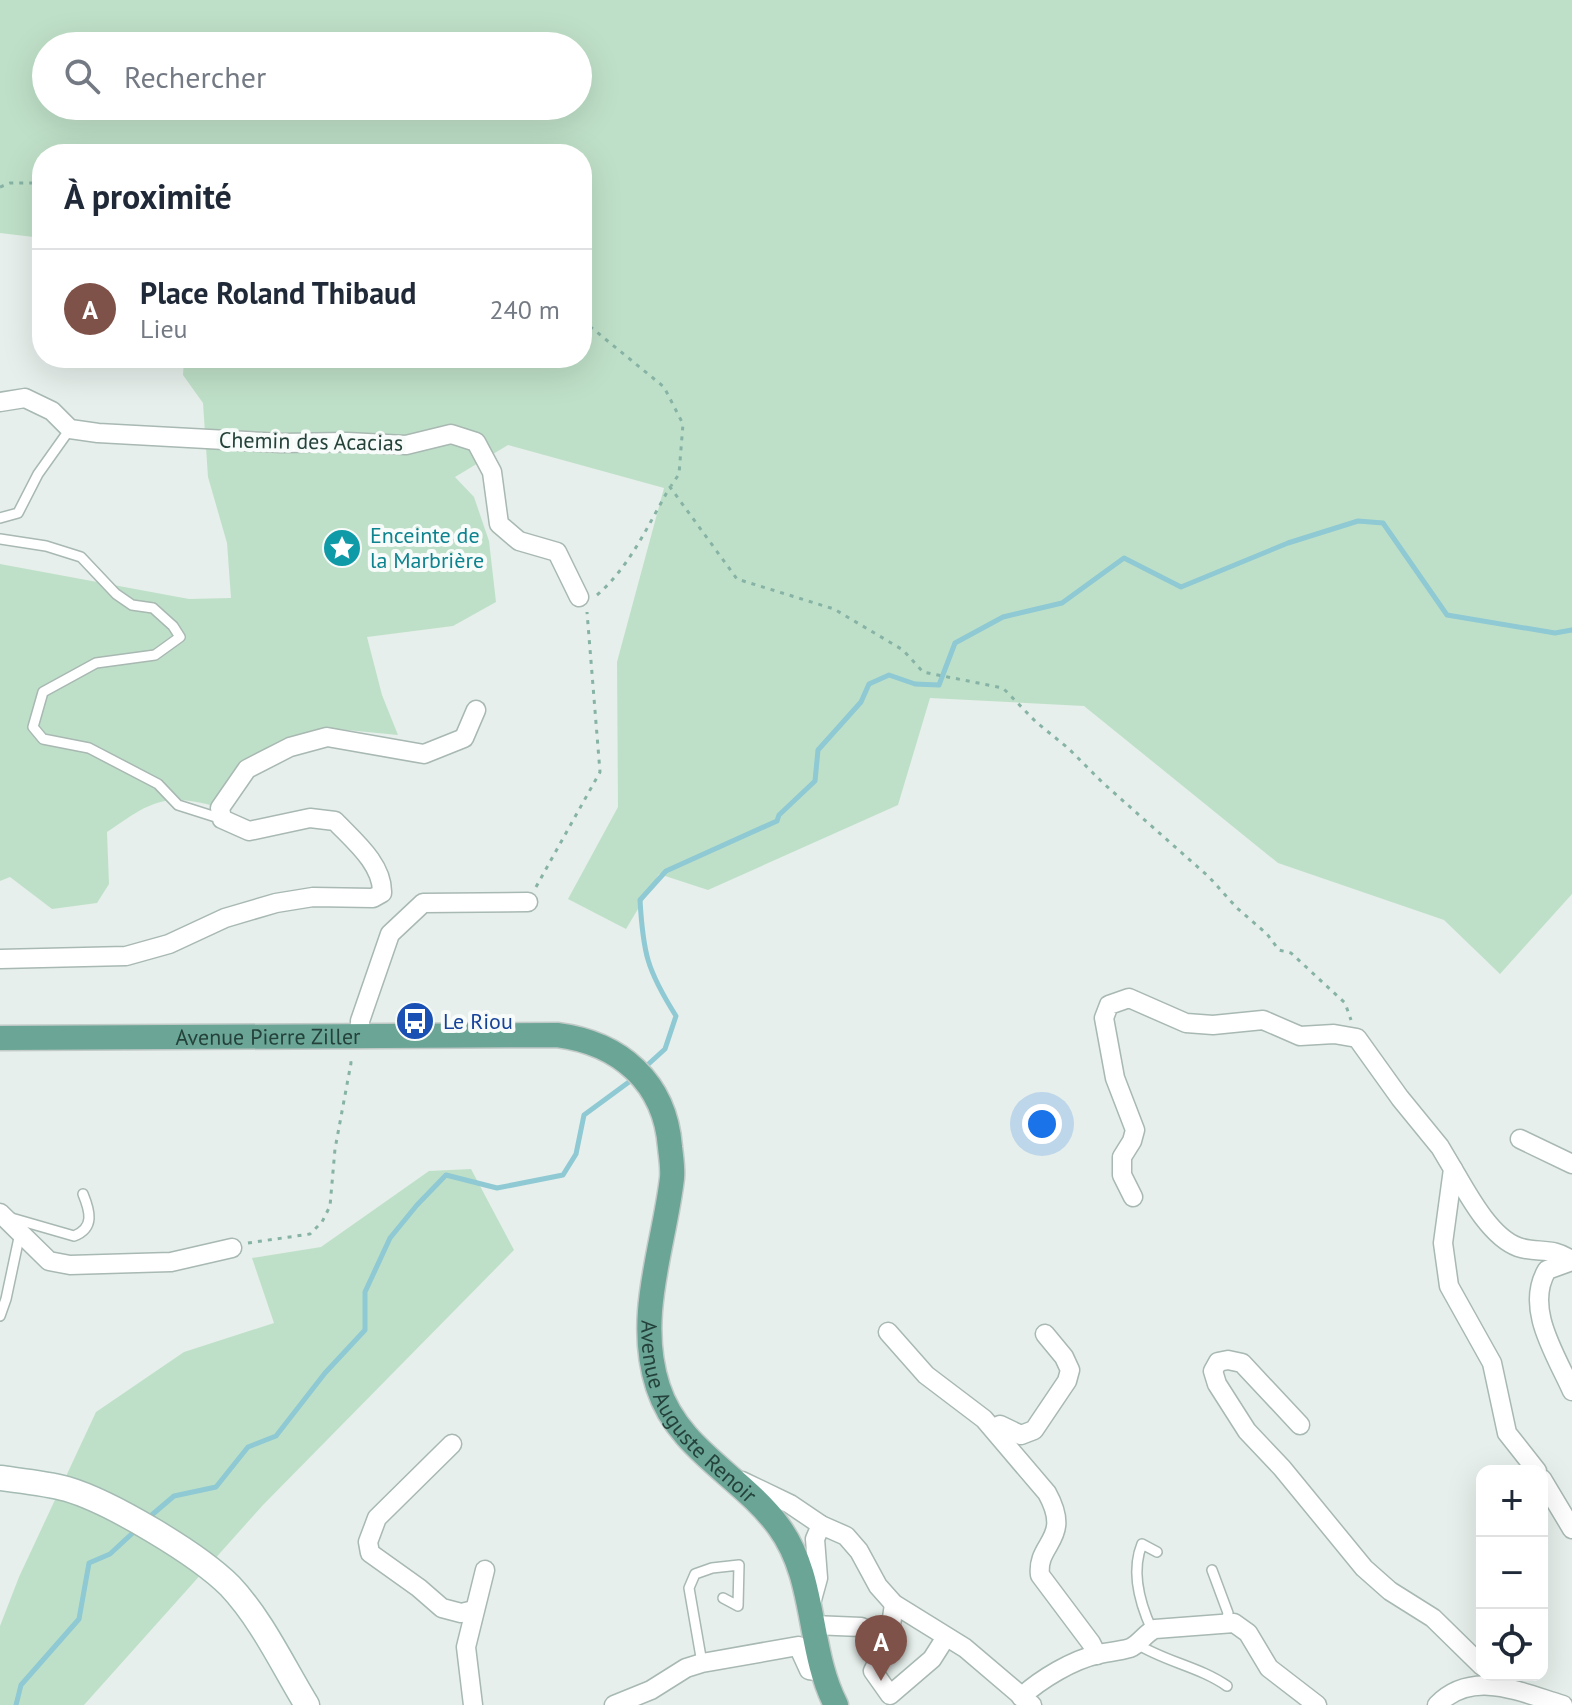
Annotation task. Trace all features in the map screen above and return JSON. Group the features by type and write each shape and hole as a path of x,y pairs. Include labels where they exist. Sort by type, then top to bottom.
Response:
{"main road":[{"name":"Avenue Pierre Ziller","path":"0,1038 353,1044 557,1035 582,1038 605,1047 635,1069 658,1097"},
{"name":"Avenue Auguste Renoir","path":"658,1097 669,1136 673,1175 647,1330 650,1360 658,1388 677,1426 762,1507 790,1544 801,1570 823,1672 836,1705"},
{"path":"0,1478 43,1484 89,1498 193,1556 230,1586 248,1608 307,1705"}],"street":[{"path":"0,402 25,398 52,411 70,429"},
{"name":"Chemin des Acacias","path":"70,429 281,443 406,445 451,434 476,442 492,472 499,524 519,541 557,552 583,600"},
{"path":"0,959 126,956 169,944 225,918 276,903 313,897 373,898 382,893 382,885 371,861 335,821 310,818 249,831 222,819 220,808 247,769 290,747 327,737 424,754 464,738 476,710"},
{"path":"353,1044 390,934 423,903 528,902"},
{"path":"1133,1197 1122,1175 1122,1157 1135,1130 1115,1078 1104,1018 1109,1005 1129,998 1186,1023 1213,1025 1263,1020 1300,1036 1355,1031 1400,1098 1440,1147 1477,1209 1505,1239 1518,1247 1561,1253 1572,1261"},
{"path":"1520,1139 1572,1164"},
{"path":"1453,1169 1443,1243 1449,1286 1492,1363 1507,1433 1532,1465"},
{"path":"2,1215 49,1261 70,1265 171,1262 232,1248"},
{"path":"1572,1261 1547,1270 1537,1295 1540,1318 1572,1391"},
{"path":"888,1332 926,1375 994,1428 1047,1493 1055,1507 1057,1526 1039,1566 1040,1575 1097,1655"},
{"path":"994,1428 1000,1425 1021,1435 1034,1430 1067,1381 1070,1370 1064,1357 1045,1334"},
{"path":"1300,1425 1242,1363 1228,1360 1218,1362 1213,1371 1217,1384 1247,1431 1282,1468 1364,1568 1390,1591 1433,1618 1476,1660"},
{"path":"452,1444 377,1518 368,1542 370,1553 442,1608 461,1613 474,1610"},
{"path":"726,1473 846,1536 859,1551 878,1586 894,1604 965,1648 1027,1701 1030,1689 1066,1668 1097,1655 1133,1647 1152,1630 1163,1626 1234,1623 1244,1628 1269,1668 1317,1705"},
{"path":"1548,1489 1572,1529"},
{"path":"821,1525 815,1539 818,1578 811,1617 861,1627 889,1639"},
{"path":"473,1705 466,1647 485,1570"},
{"path":"894,1604 889,1639 873,1671 890,1695 932,1659 946,1637"},
{"path":"614,1705 651,1690 686,1668 798,1646 809,1670 823,1672"},
{"path":"1437,1705 1458,1691 1489,1681"},
{"path":"1495,1681 1563,1705"}],"lane":[{"path":"0,518 18,513 38,474 70,429"},
{"path":"0,539 46,546 81,557 116,594 132,605 153,608 180,637 155,655 96,663 43,692 33,727 43,739 89,748 158,784 178,805 222,819"},
{"path":"2,1215 74,1236 83,1233 90,1222 83,1194"},
{"path":"0,1316 20,1233"},
{"path":"1152,1630 1142,1607 1137,1556 1142,1544 1157,1552"},
{"path":"702,1663 689,1588 695,1574 712,1568 739,1565 738,1606 723,1598"},
{"path":"1212,1570 1228,1613 1226,1623"},
{"path":"1137,1644 1176,1664 1212,1676 1227,1686"}],"path":[{"path":"0,187 10,183 32,183"},
{"path":"528,902 600,772 583,600 608,585 633,551 679,474 683,424 664,387 592,328"},
{"path":"670,487 737,579 834,609 903,650 923,672 1003,688 1036,722 1209,877 1237,908 1267,934 1279,950 1291,953 1345,1003 1355,1031"},
{"path":"232,1248 256,1240 310,1234 322,1222 330,1206 335,1149 353,1044"}],"green space":[{"path":"0,0 1572,0 1572,894 1500,974 1444,920 1278,863 1084,706 930,698 898,805 708,890 659,874 626,929 568,899 618,807 617,662 664,488 508,445 455,477 474,497 489,541 496,602 453,626 367,637 382,695 398,735 326,728 278,746 233,774 210,805 179,800 144,808 107,832 109,884 97,903 52,909 10,877 0,881 0,564 189,599 231,598 227,543 208,477 203,403 183,375 183,368 592,368 592,144 32,144 32,237 0,233"},
{"path":"471,1169 514,1250 263,1505 84,1705 0,1705 0,1626 19,1577 96,1412 184,1352 274,1323 252,1258 321,1247 429,1171"}],"waterway":[{"path":"643,1069 665,1049 676,1016 648,961 641,918 640,900 666,871 777,821 779,815 815,781 818,750 861,702 869,684 889,675 915,684 939,685 955,643 1003,617 1062,603 1124,558 1181,587 1288,543 1358,521 1383,523 1447,615 1555,633 1572,630"},
{"path":"147,1519 174,1496 216,1487 248,1447 276,1436 325,1373 365,1330 365,1292 390,1238 446,1175 497,1188 563,1175 576,1154 584,1115 633,1079"},
{"path":"16,1705 21,1685 79,1619 89,1563 110,1554 137,1529"}],"place":[{"name":"Enceinte de la Marbrière","path":"342,548"},
{"name":"Le Riou","path":"415,1021"},
{"name":"Place Roland Thibaud","path":"881,1681"}]}
